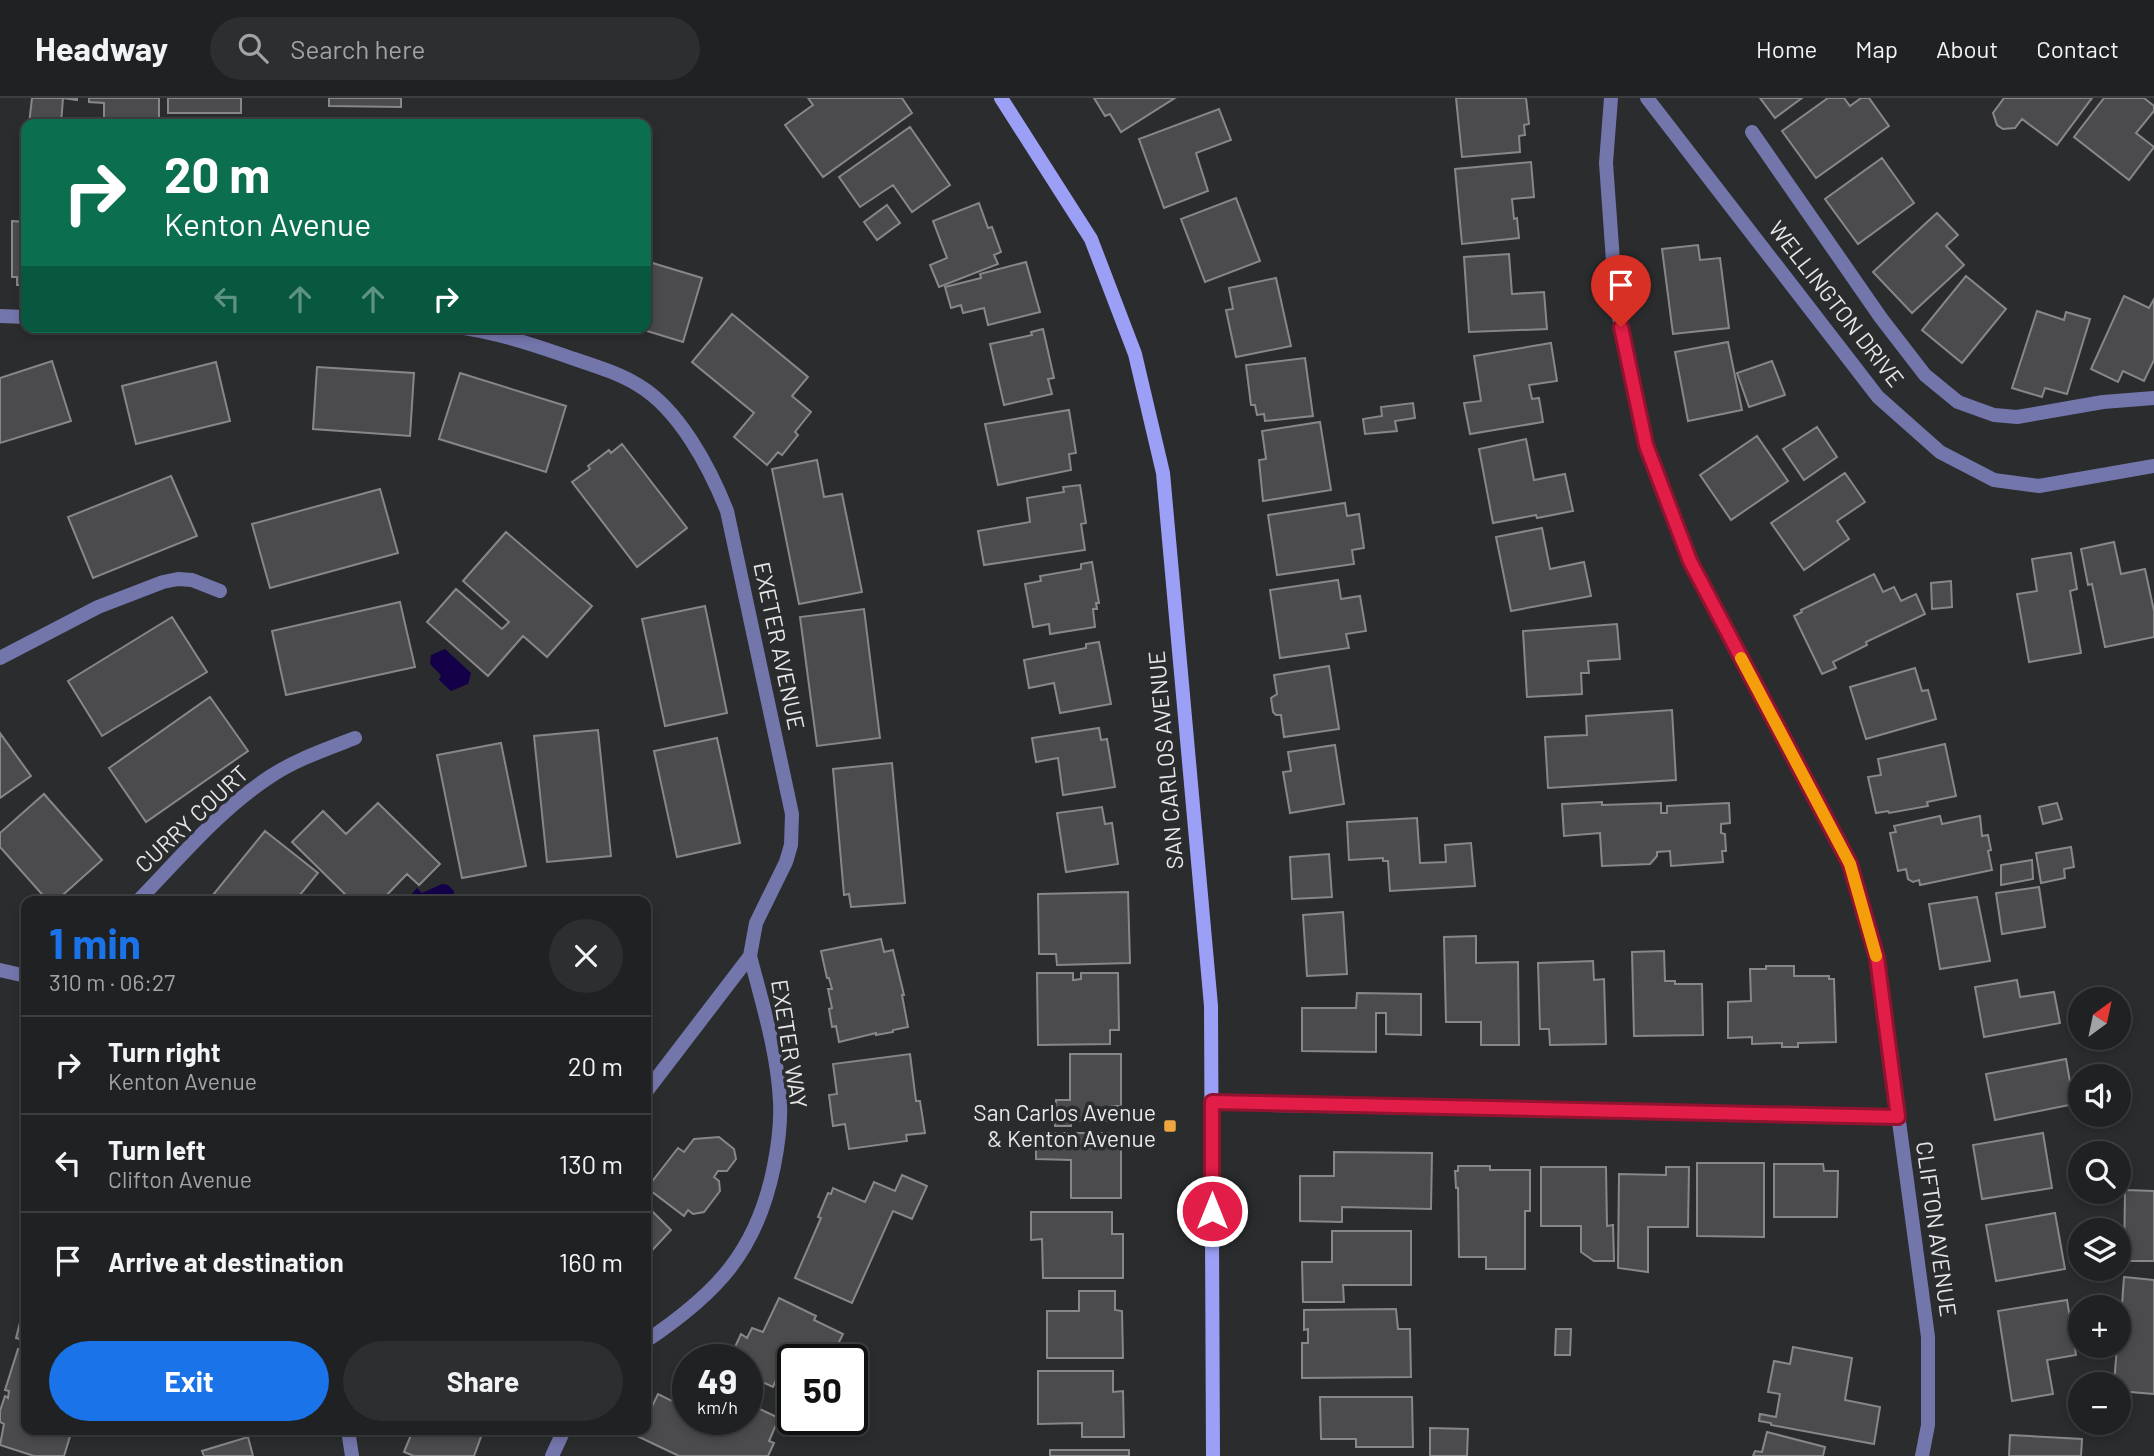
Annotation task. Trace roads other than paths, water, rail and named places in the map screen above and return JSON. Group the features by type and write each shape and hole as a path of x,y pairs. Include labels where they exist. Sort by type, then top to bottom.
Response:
{"main road":[{"name":"SAN CARLOS AVENUE","path":"1001,98 1091,239 1135,354 1163,473 1211,1006 1213,1456"}],"street":[{"name":"CLIFTON AVENUE","path":"1611,98 1606,163 1616,303 1646,445 1690,561 1850,864 1877,958 1928,1337 1928,1425 1922,1456"},
{"name":"WELLINGTON DRIVE","path":"1647,98 1878,397 1940,452 1994,480 2039,486 2154,466"},
{"path":"1752,132 1881,318 1924,375 1958,402 1994,415 2017,417 2103,402 2154,398"},
{"path":"0,316 21,317"},
{"name":"EXETER AVENUE","path":"484,333 524,342 603,369 640,386 676,420 711,474 727,511 787,788 793,827 791,845 786,862 755,923 750,956 651,1086"},
{"path":"0,658 98,607 163,582 192,580 220,591"},
{"name":"CURRY COURT","path":"143,896 246,794 296,762 355,738"},
{"name":"EXETER WAY","path":"651,1338 691,1310 710,1293 744,1250 757,1227 764,1206 778,1149 780,1102 770,1039 750,956"},
{"path":"0,970 21,975"},
{"path":"1212,1102 1298,1106 1898,1117"},
{"path":"349,1435 352,1456"},
{"path":"552,1456 562,1435"}],"place":[{"name":"San Carlos Avenue & Kenton Avenue","path":"1170,1126"}]}
